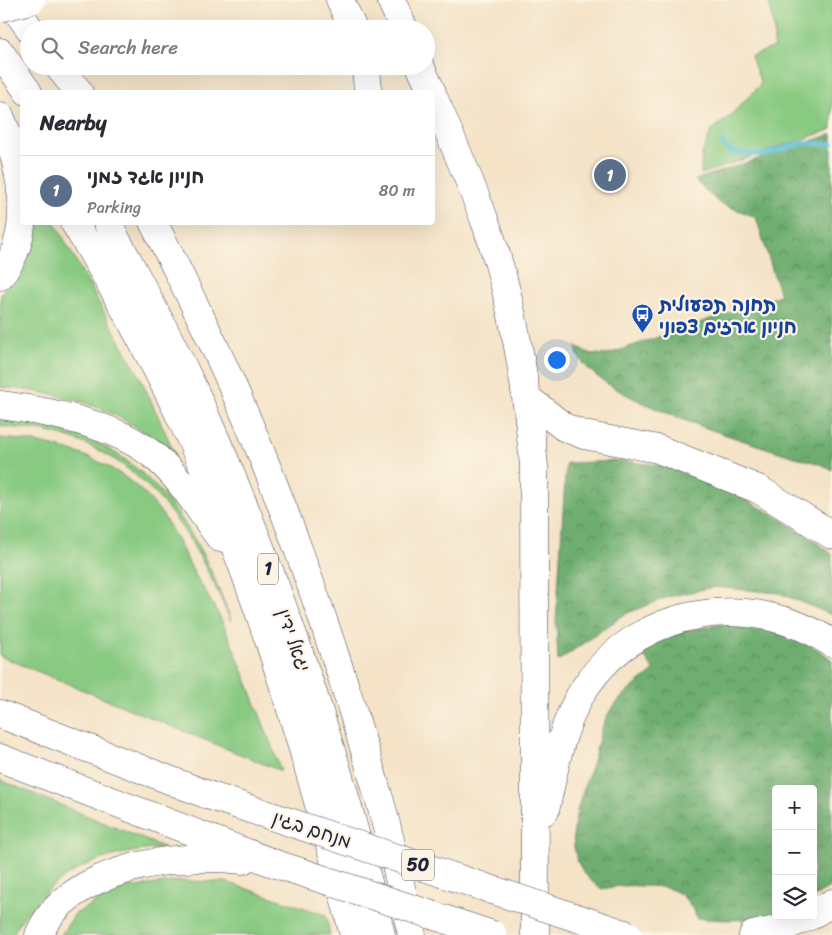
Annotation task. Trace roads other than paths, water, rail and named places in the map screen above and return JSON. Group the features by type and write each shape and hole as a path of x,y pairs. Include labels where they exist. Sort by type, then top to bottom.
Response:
{"main road":[{"path":"9,0 23,20"},
{"path":"0,8 31,0"},
{"path":"340,0 349,20"},
{"path":"391,0 400,20"},
{"path":"3,56 27,90"},
{"path":"63,75 73,90"},
{"path":"65,75 77,90"},
{"path":"367,75 368,90"},
{"path":"424,75 431,90"},
{"path":"435,100 486,225 506,292 527,398 534,466 534,935"},
{"path":"0,115 20,142"},
{"path":"0,115 14,155 20,183"},
{"path":"0,276 16,247 21,225"},
{"path":"76,225 129,315 165,386 207,479 276,665 333,854 354,935"},
{"name":"יגאל ידין","path":"109,225 196,395 252,527 310,686 339,781 381,935"},
{"name":"יגאל ידין","path":"155,225 200,314 233,388 295,543 342,678 379,800 412,935"},
{"path":"527,398 564,426 584,435 658,449 758,489 832,535"},
{"path":"0,405 31,409 70,418 126,438 150,452 168,470 240,565"},
{"path":"534,877 543,819 567,725 585,687 607,660 631,640 654,627 684,617 706,612 738,612 789,621 813,631 832,643"},
{"name":"מנחם בגין","path":"0,714 208,795 628,935"},
{"path":"0,758 221,851"},
{"path":"39,935 42,928 64,902 97,879 127,868 221,851"},
{"name":"50","path":"221,851 273,863 493,935"},
{"path":"817,912 832,902"},
{"path":"753,935 779,929 800,920"}],"waterway":[{"path":"722,143 730,152 763,155 803,143 832,144"}],"place":[{"name":"חניון אגד זמני","path":"610,175"},
{"name":"תחנה תפעולית חניון ארזים צפוני","path":"643,334"}]}
